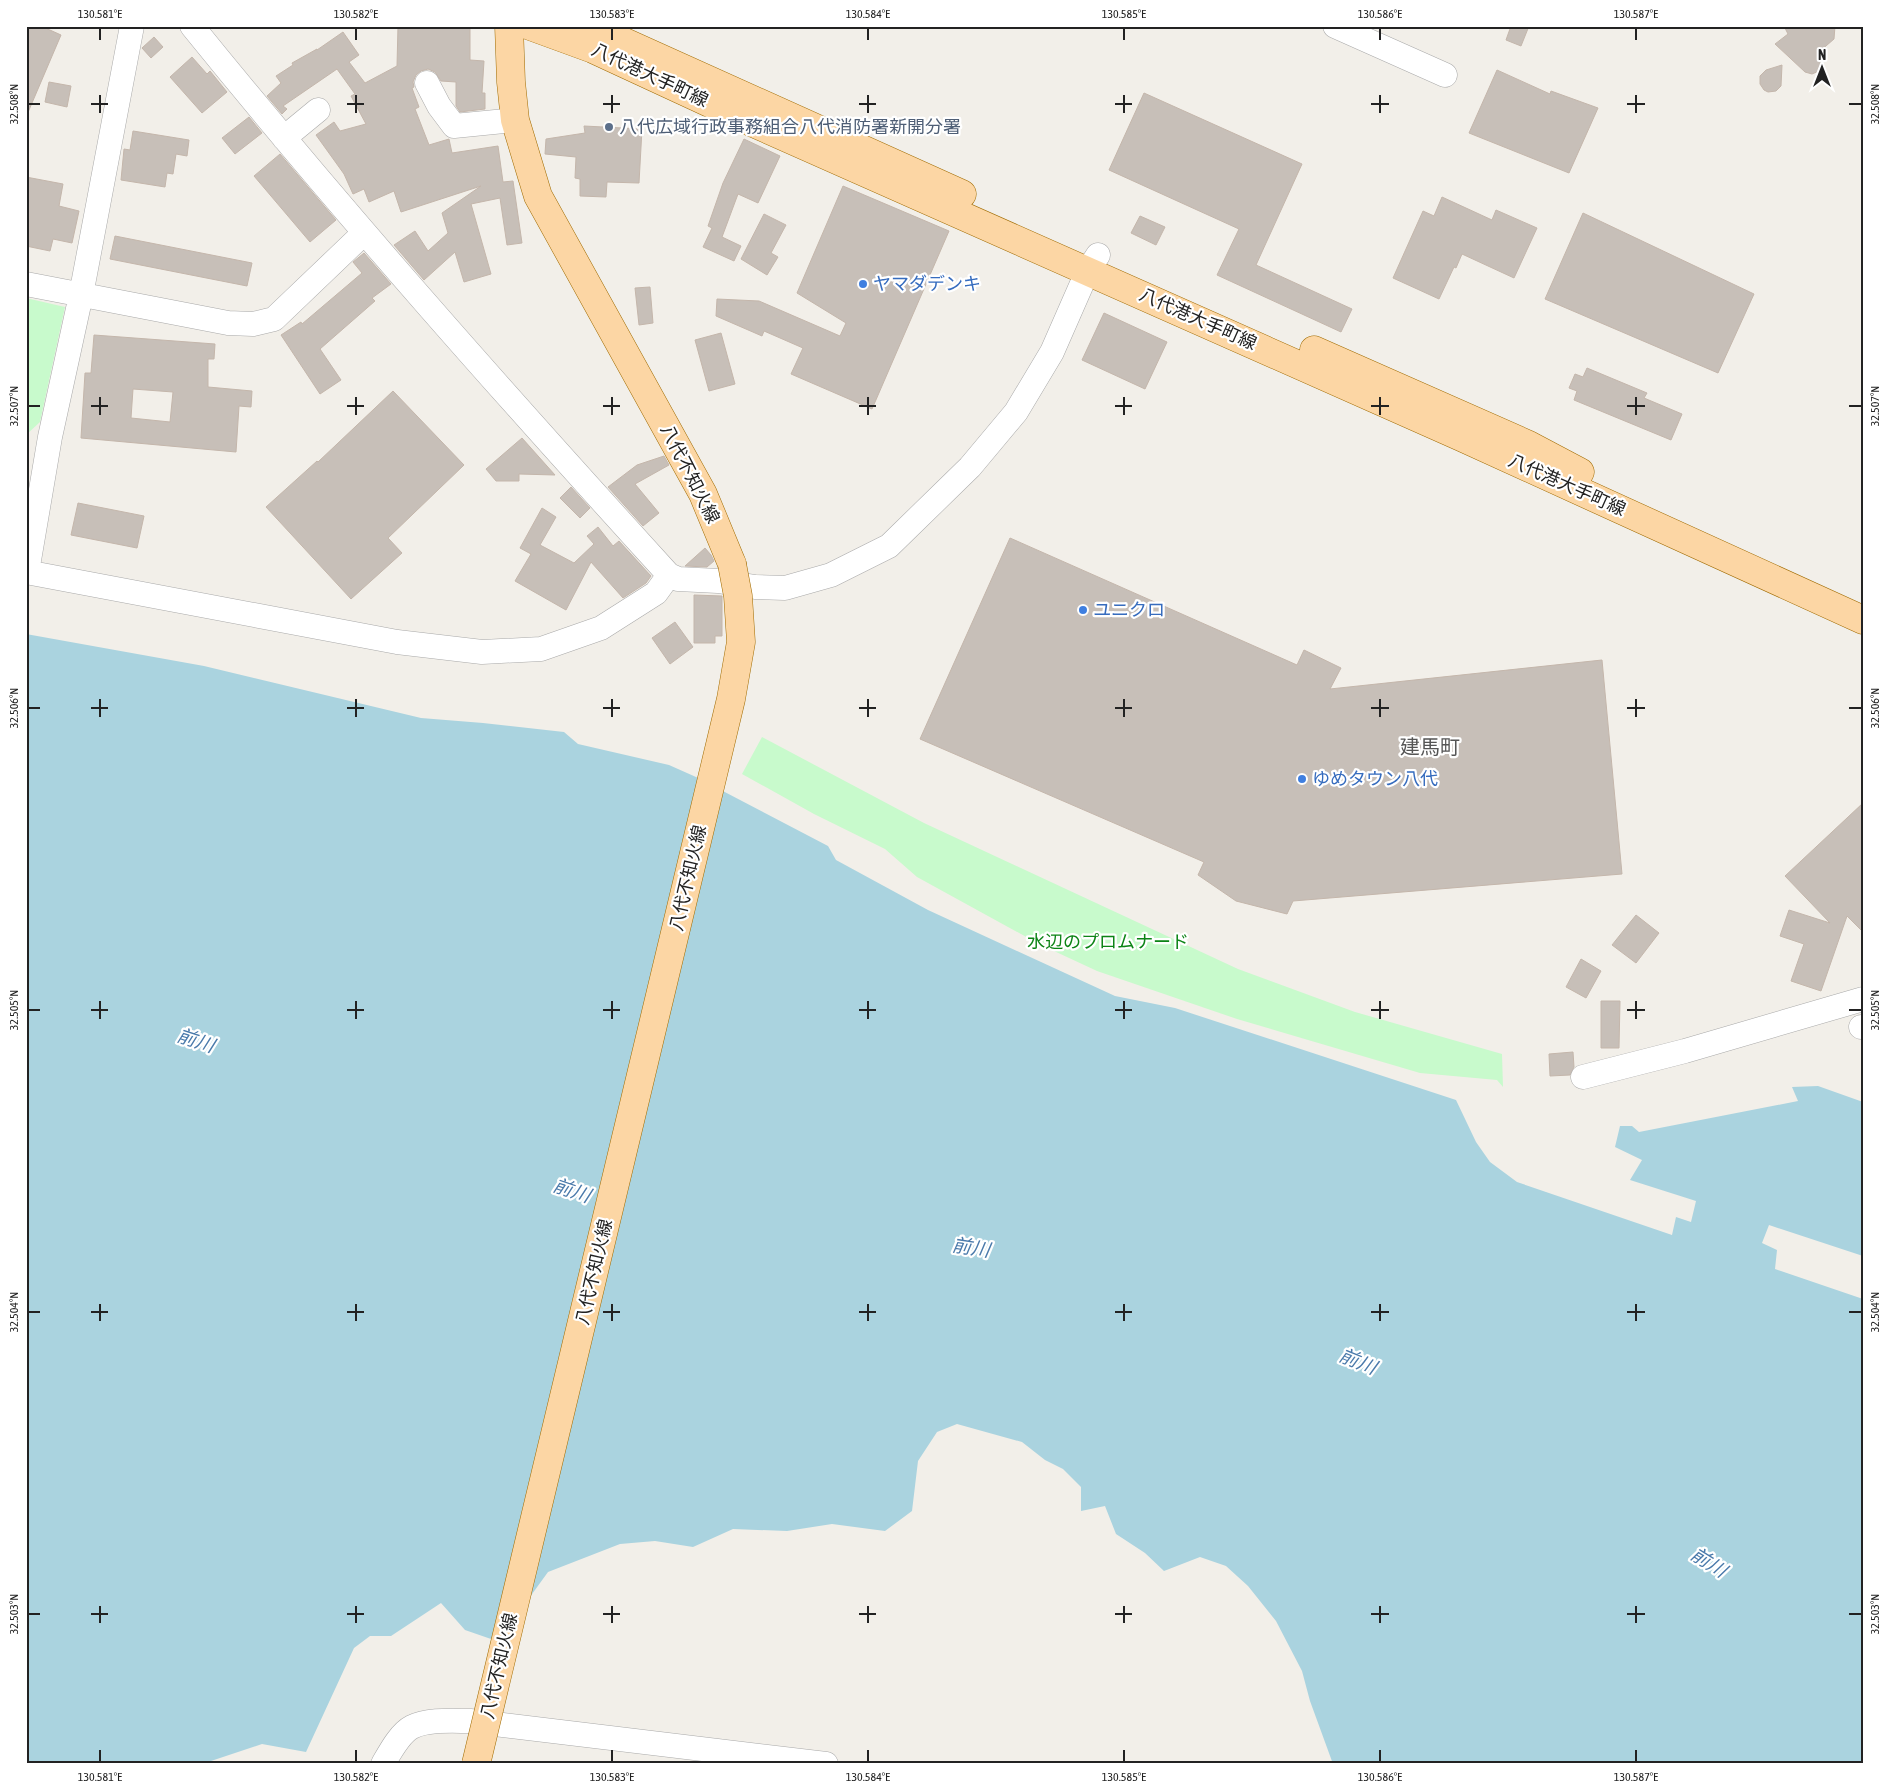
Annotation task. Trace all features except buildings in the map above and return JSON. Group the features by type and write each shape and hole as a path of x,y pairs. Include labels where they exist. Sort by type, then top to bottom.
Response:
{"main road":[{"name":"八代不知火線","path":"476,1764 732,699 741,642 738,596 732,564 703,494 538,196 515,120 510,82 508,26"},
{"name":"八代港大手町線","path":"530,26 594,49 742,118 1529,446 1691,529 1863,605"},
{"name":"八代港大手町線","path":"589,26 1470,441 1863,620"}],"street":[{"path":"132,26 81,295 36,457 26,572 397,642 482,652 541,649 601,628 656,593 669,575"},
{"path":"192,26 364,233 669,575 678,579 718,581 754,587 785,588 831,575 889,546 970,467 1016,412 1052,352 1093,263"},
{"path":"1335,26 1445,75"},
{"path":"426,83 439,106 454,126 515,120"},
{"path":"284,138 318,110"},
{"path":"26,284 228,323 254,324 274,319 364,233"},
{"path":"1582,1077 1685,1051 1863,999"},
{"path":"383,1764 394,1745 412,1727 438,1721 470,1721 826,1764"}],"green space":[{"path":"26,298 65,307 40,422 26,435"},
{"name":"水辺のプロムナード","path":"762,737 924,823 1238,969 1355,1012 1502,1054 1503,1087 1497,1080 1420,1073 1237,1019 1097,971 1039,944 917,877 885,849 814,814 742,774"}],"water":[{"name":"前川","path":"26,634 204,666 421,718 564,732 578,744 669,765 696,777 828,846 836,860 928,910 1115,996 1175,1008 1456,1100 1476,1142 1490,1162 1517,1182 1672,1235 1676,1217 1691,1222 1696,1201 1630,1180 1642,1160 1615,1147 1620,1126 1632,1126 1639,1132 1798,1101 1792,1087 1818,1086 1863,1102 1863,1256 1769,1225 1762,1243 1777,1250 1775,1269 1863,1299 1863,1764 1333,1764 1310,1701 1302,1671 1276,1621 1248,1586 1226,1566 1200,1557 1164,1571 1145,1553 1116,1534 1105,1506 1081,1511 1081,1487 1063,1469 1045,1460 1022,1442 957,1424 937,1432 918,1461 912,1511 885,1531 832,1524 787,1531 733,1529 693,1547 655,1541 620,1544 548,1572 527,1601 519,1624 491,1639 465,1630 441,1603 391,1636 370,1636 354,1648 306,1752 262,1744 202,1764 26,1764"}],"place":[{"name":"八代広域行政事務組合八代消防署新開分署","path":"609,127"},
{"name":"ヤマダデンキ","path":"863,284"},
{"name":"ユニクロ","path":"1083,610"},
{"name":"ゆめタウン八代","path":"1302,779"}],"district":[{"name":"建馬町","path":"1430,747"}]}
